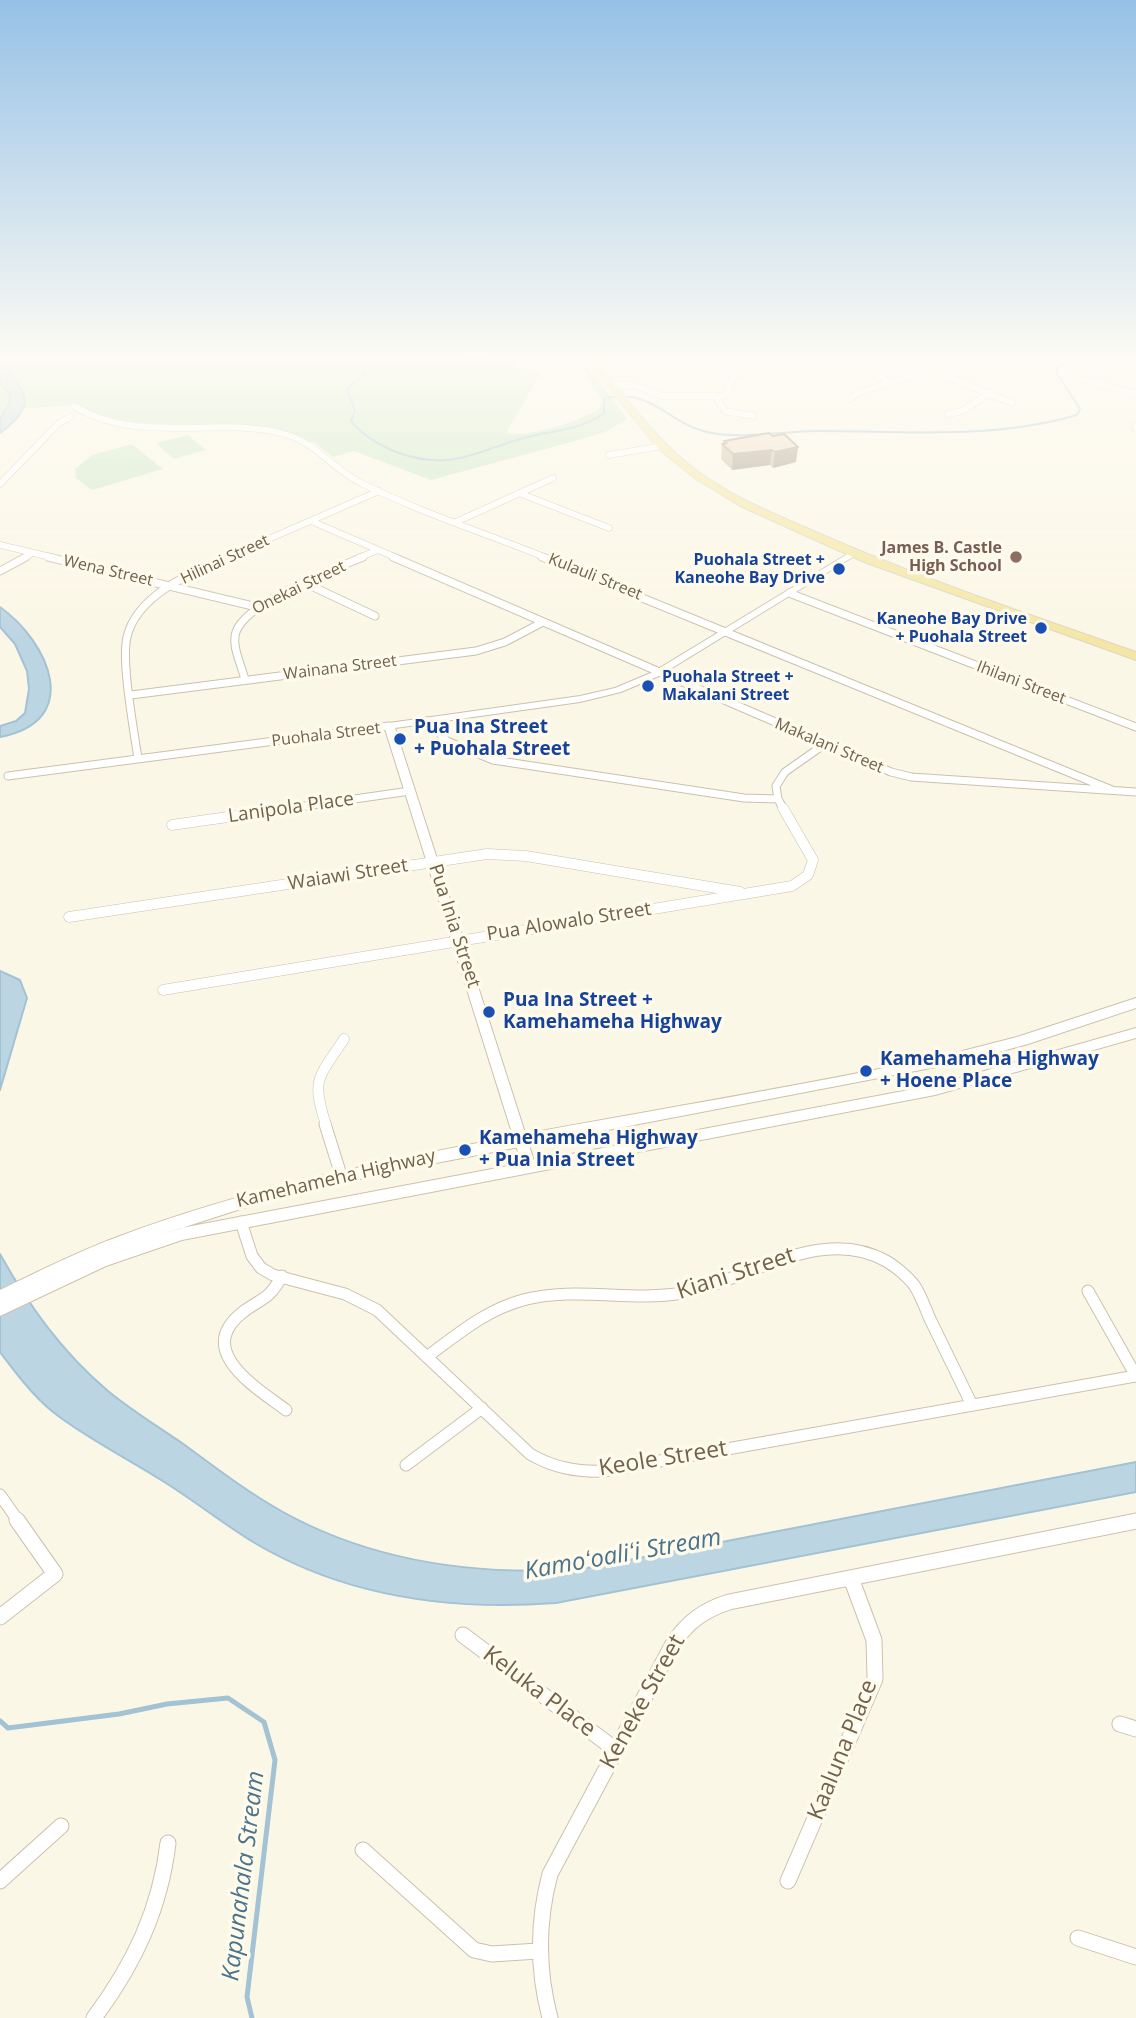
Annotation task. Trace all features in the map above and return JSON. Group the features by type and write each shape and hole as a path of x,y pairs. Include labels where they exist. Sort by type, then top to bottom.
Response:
{"main road":[{"path":"669,451 697,475 738,501 789,526 857,552 864,558 1136,647"},
{"path":"960,589 1136,656"},
{"name":"Kamehameha Highway","path":"0,1309 32,1287 137,1235 243,1200 341,1175 946,1061 1043,1035 1136,1003"},
{"name":"Kamehameha Highway","path":"0,1298 135,1247 181,1234 955,1085 1136,1033"},
{"path":"946,1061 955,1085"},
{"path":"242,1222 243,1200"}],"street":[{"path":"0,484 32,451"},
{"name":"Kulauli Street","path":"319,451 347,475 379,491 1112,790"},
{"path":"609,455 632,451"},
{"path":"456,522 553,478"},
{"name":"Hilinai Street","path":"138,759 125,652 130,628 145,606 170,585 379,491"},
{"path":"519,493 609,528"},
{"name":"Makalani Street","path":"311,521 901,775 1136,792"},
{"name":"Wena Street","path":"0,545 257,607"},
{"name":"Onekai Street","path":"245,680 235,635 241,621 257,607 377,550"},
{"name":"Puohala Street","path":"8,776 427,721 593,696 631,685 659,672 857,552"},
{"path":"0,571 33,553"},
{"path":"306,583 375,616"},
{"name":"Ihilani Street","path":"789,593 1136,727"},
{"name":"Wainana Street","path":"131,695 485,649 543,622"},
{"path":"427,721 441,737 468,752 492,760 744,798 778,799 776,786 780,776 825,744"},
{"name":"Pua Inia Street","path":"390,726 529,1167"},
{"path":"1051,786 1059,779 1059,768"},
{"name":"Lanipola Place","path":"172,825 410,791"},
{"name":"Pua Alowalo Street","path":"163,990 750,894 798,883 808,875 813,865 810,850 778,799"},
{"name":"Waiawi Street","path":"69,917 487,854 518,855 750,894"},
{"path":"341,1175 316,1094 319,1077 344,1039"},
{"name":"Keole Street","path":"242,1222 249,1250 256,1263 273,1275 345,1294 388,1317 522,1446 540,1460 563,1469 590,1472 1136,1376"},
{"name":"Kiani Street","path":"428,1356 491,1312 523,1299 684,1293 804,1252 842,1248 880,1258 899,1270 914,1285 972,1405"},
{"path":"282,1276 269,1297 243,1312 231,1325 224,1348 229,1364 286,1410"},
{"path":"1088,1291 1136,1376"},
{"path":"406,1465 482,1408"},
{"path":"0,1495 55,1574 0,1617"},
{"name":"Keneke Street","path":"550,2018 540,1979 538,1951 540,1914 550,1874 673,1644 693,1618 729,1602 1136,1521"},
{"name":"Kaaluna Place","path":"788,1881 875,1679 874,1640 850,1578"},
{"name":"Keluka Place","path":"463,1635 616,1750"},
{"path":"1120,1724 1136,1729"},
{"path":"0,1881 61,1826"},
{"path":"94,2018 143,1942 165,1881 169,1843"},
{"path":"363,1850 474,1950 492,1954 538,1951"},
{"path":"1078,1938 1136,1957"}],"green space":[{"path":"106,451 141,451 163,469 92,490 76,478 75,469 92,455"},
{"path":"165,451 202,451 174,459"},
{"path":"326,451 353,451 333,457"},
{"path":"354,451 537,451 431,480"}],"water":[{"path":"0,607 18,622 44,659 50,679 50,698 42,715 26,728 0,737 0,726 16,721 25,713 29,689 27,671 15,644 0,627"},
{"path":"0,971 20,980 27,998 0,1090"},
{"path":"0,1254 35,1310 61,1344 91,1376 126,1405 244,1488 283,1512 354,1543 428,1562 504,1570 582,1569 1136,1462 1136,1492 556,1603 477,1605 400,1596 362,1588 288,1561 253,1542 173,1487 92,1439 53,1412 31,1391 0,1352"}],"building":[{"path":"730,451 761,451 733,454"}],"waterway":[{"path":"395,451 435,460 451,460 483,451"},
{"name":"Kapunahala Stream","path":"0,1721 8,1728 119,1714 167,1704 228,1698 264,1722 275,1760 247,1997 252,2018"}],"place":[{"name":"James B. Castle High School","path":"1016,557"},
{"name":"Puohala Street + Kaneohe Bay Drive","path":"839,569"},
{"name":"Kaneohe Bay Drive + Puohala Street","path":"1041,628"},
{"name":"Puohala Street + Makalani Street","path":"648,686"},
{"name":"Pua Ina Street + Puohala Street","path":"400,739"},
{"name":"Pua Ina Street + Kamehameha Highway","path":"489,1012"},
{"name":"Kamehameha Highway + Hoene Place","path":"866,1071"},
{"name":"Kamehameha Highway + Pua Inia Street","path":"465,1150"}],"water label":[{"name":"Kamoʻoaliʻi Stream","path":"623,1555"}]}
